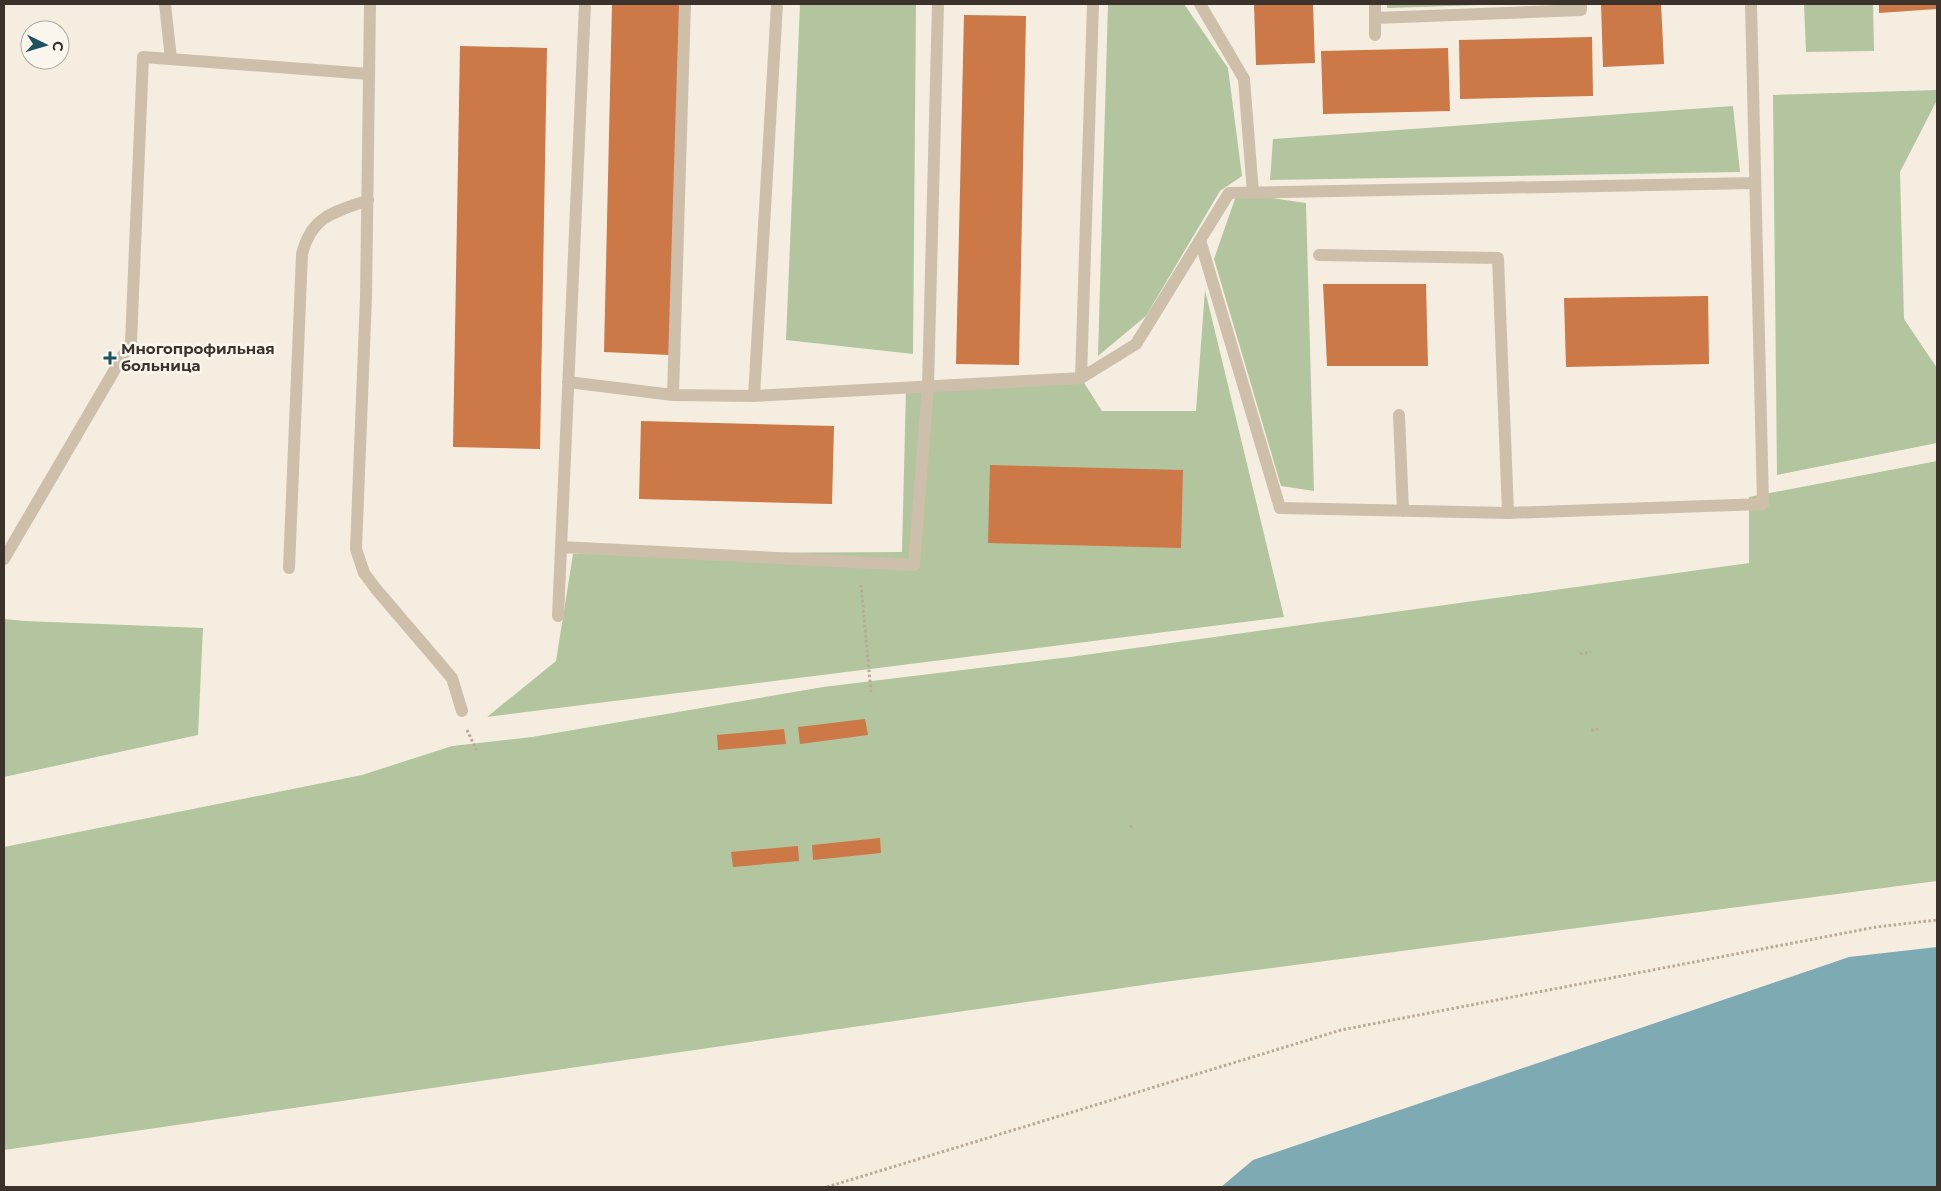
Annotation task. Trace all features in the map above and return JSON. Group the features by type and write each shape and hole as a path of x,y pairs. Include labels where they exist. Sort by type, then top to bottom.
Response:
{"street":[{"path":"165,4 171,59"},
{"path":"370,4 366,297 356,549 364,573 452,678 462,711"},
{"path":"558,616 585,4"},
{"path":"673,395 686,4"},
{"path":"754,396 777,4"},
{"path":"561,547 914,565 928,386 938,4"},
{"path":"1081,378 1093,4"},
{"path":"1200,4 1244,79 1253,192"},
{"path":"1374,4 1375,36"},
{"path":"1375,18 1581,10 1581,4"},
{"path":"1200,240 1280,508 1508,513 1763,504 1751,4"},
{"path":"4,559 131,342 143,57 369,74"},
{"path":"568,382 673,395 754,396 1081,378 1136,344 1229,193 1755,182"},
{"path":"290,568 302,254 306,238 312,228 327,216 368,200"},
{"path":"1319,255 1498,258 1508,513"},
{"path":"1400,415 1402,511"}],"path":[{"path":"859,562 871,692"},
{"path":"1580,654 1591,652"},
{"path":"1591,730 1601,728"},
{"path":"827,1187 1341,1030 1876,927 1937,920"}],"green space":[{"path":"800,4 916,4 913,354 786,340"},
{"path":"1108,4 1184,4 1228,68 1242,176 1220,191 1146,316 1098,356"},
{"path":"1387,4 1515,4 1387,8"},
{"path":"1804,4 1873,4 1874,51 1806,52"},
{"path":"1937,90 1937,100 1900,172 1904,319 1937,368 1937,443 1777,475 1773,95"},
{"path":"1733,106 1740,172 1270,180 1273,139"},
{"path":"1237,193 1306,203 1314,491 1281,486 1214,259"},
{"path":"1205,290 1284,617 487,717 556,661 573,554 902,552 906,388 1081,378 1102,411 1196,411"},
{"path":"1937,461 1937,881 1164,982 4,1150 4,847 362,775 452,746 532,737 823,687 1070,657 1749,563 1749,497"},
{"path":"4,619 203,628 198,735 4,777"}],"water":[{"path":"1937,947 1937,1187 1221,1187 1253,1160 1849,957"}],"building":[{"path":"612,4 681,4 669,355 604,352"},
{"path":"1254,4 1313,4 1315,63 1256,65"},
{"path":"1601,4 1661,4 1664,64 1603,67"},
{"path":"1879,4 1937,4 1937,9 1879,13"},
{"path":"964,15 1026,16 1019,365 956,364"},
{"path":"1592,37 1593,96 1460,99 1459,40"},
{"path":"460,46 547,48 540,449 453,447"},
{"path":"1448,48 1450,111 1323,114 1321,51"},
{"path":"1323,284 1426,284 1428,366 1327,366"},
{"path":"1708,296 1709,364 1566,367 1564,298"},
{"path":"641,421 834,426 832,504 639,499"},
{"path":"990,465 1183,470 1181,548 988,543"},
{"path":"865,719 868,735 800,744 798,727"},
{"path":"784,729 786,744 718,750 717,735"},
{"path":"880,838 881,853 813,860 812,845"},
{"path":"798,846 799,861 733,867 731,852"}],"place":[{"name":"Многопрофильная больница","path":"110,358"}]}
